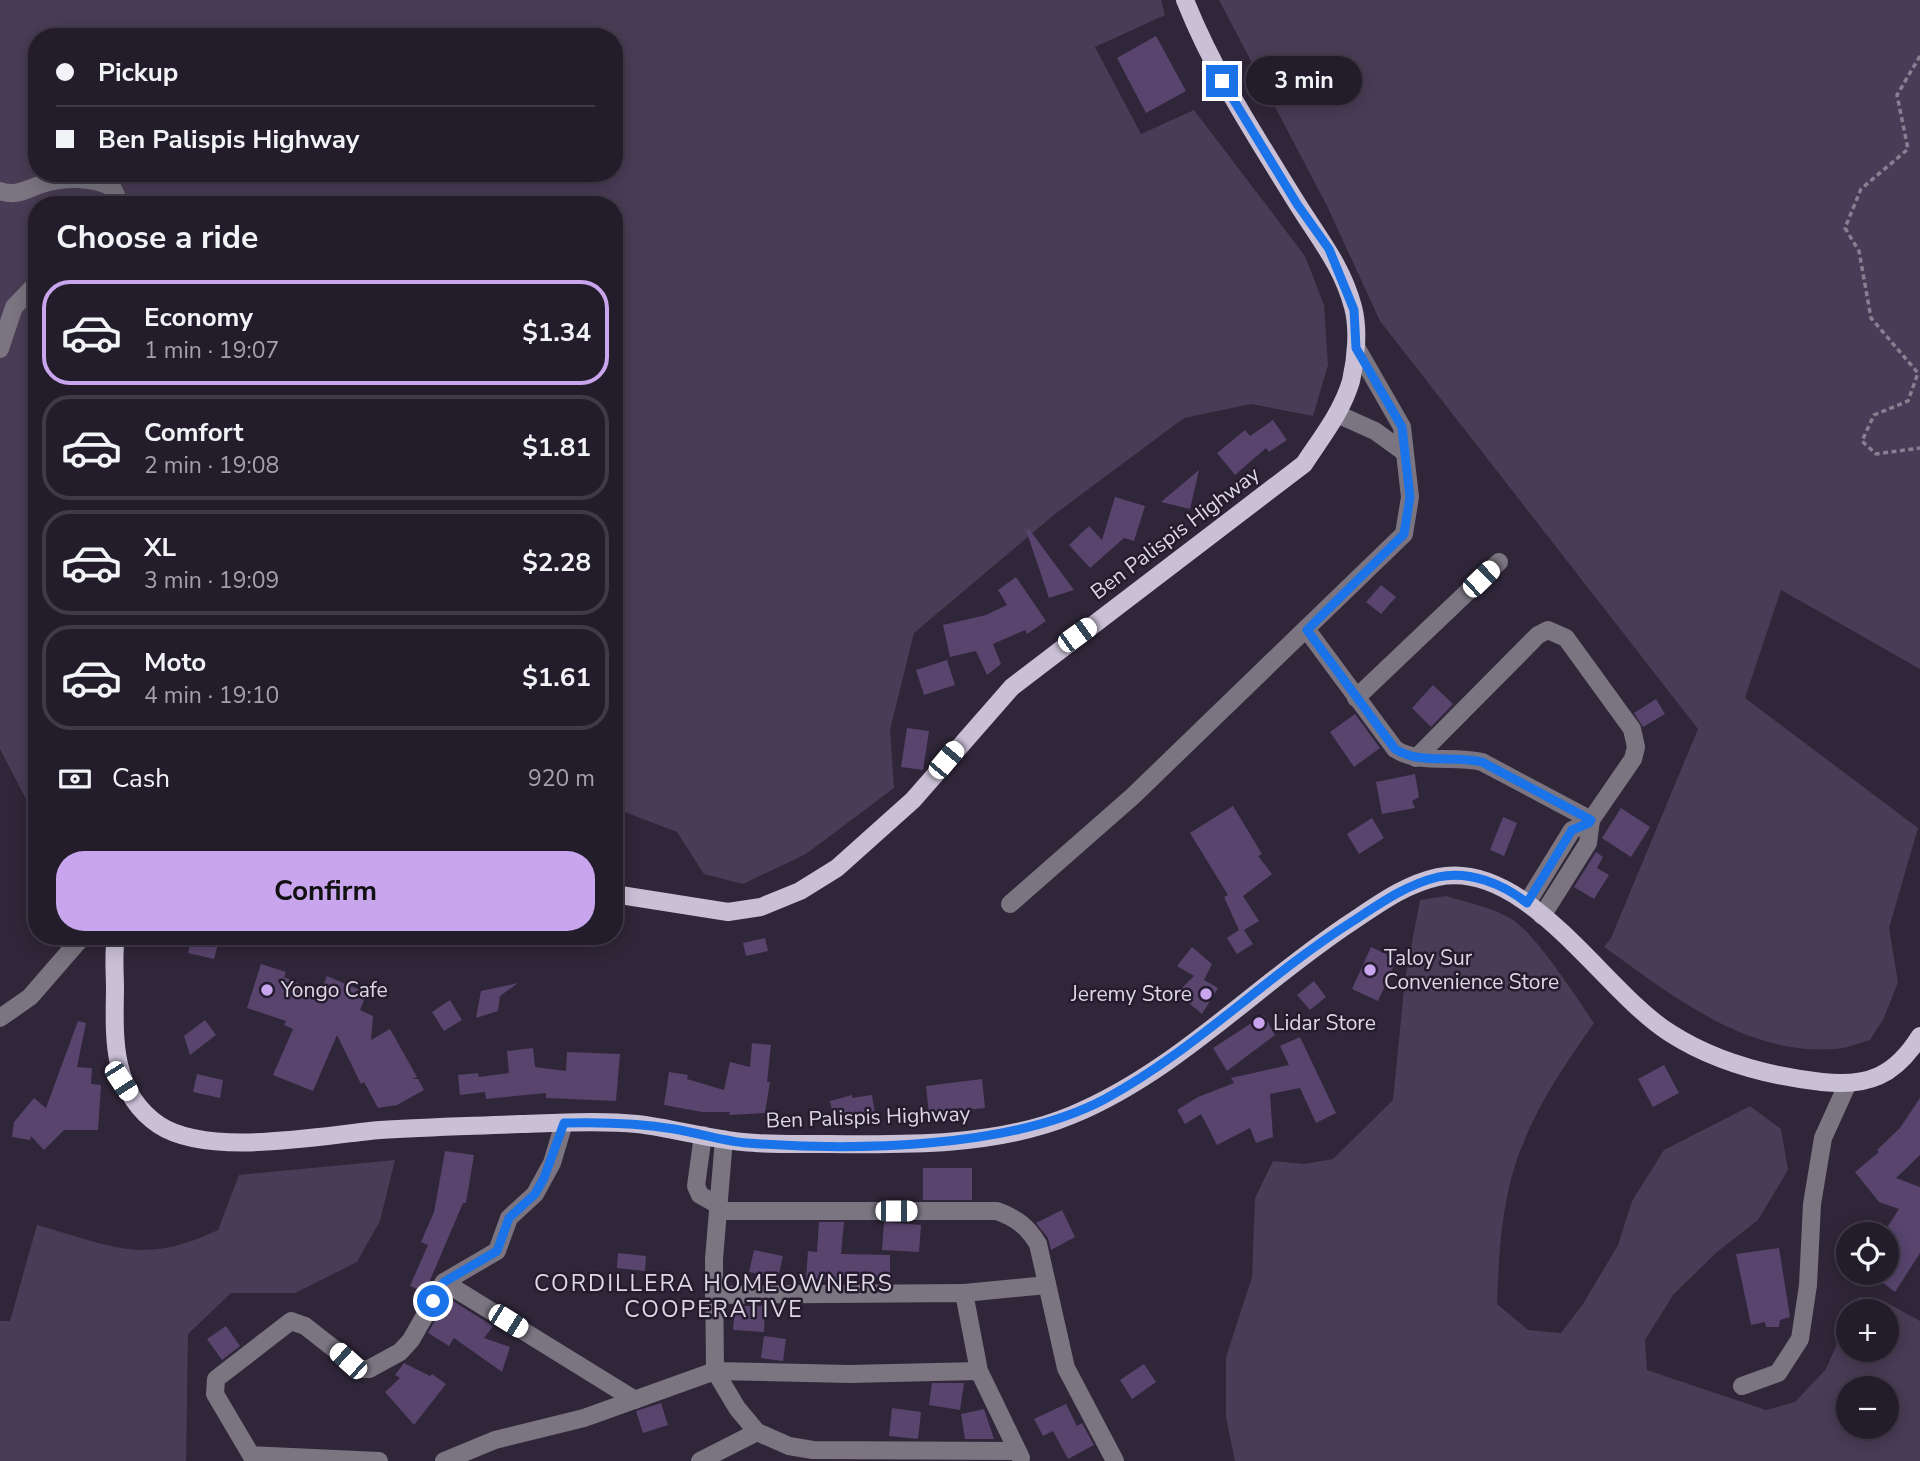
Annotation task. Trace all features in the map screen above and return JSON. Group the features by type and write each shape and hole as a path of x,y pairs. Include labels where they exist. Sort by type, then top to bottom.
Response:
{"main road":[{"name":"Ben Palispis Highway","path":"623,895 728,912 761,907 800,891 837,868 913,800 1013,687 1304,464 1337,414 1350,381 1356,348 1354,310 1329,249 1297,204 1222,81 1185,0"},
{"name":"Ben Palispis Highway","path":"116,945 114,1025 121,1081 136,1104 160,1126 189,1136 226,1141 335,1137 389,1130 564,1123 633,1123 746,1143 924,1142 1025,1130 1070,1116 1152,1072 1309,950 1397,892 1440,877 1466,876 1488,880 1527,903 1636,1008 1671,1034 1716,1057 1766,1073 1847,1084 1883,1076 1907,1057 1920,1036"}],"street":[{"path":"0,191 18,194 52,182"},
{"path":"93,182 112,187 116,196"},
{"path":"0,349 14,307 28,292"},
{"path":"1010,904 1133,796 1404,534 1410,497 1402,427 1356,348"},
{"path":"1337,414 1375,431 1404,452"},
{"path":"1356,698 1499,562"},
{"path":"1416,758 1538,635 1548,629 1556,631 1573,646 1636,738 1633,759 1590,822 1588,843 1542,916"},
{"path":"1307,630 1395,749 1416,758 1467,758 1482,762 1590,822"},
{"path":"1527,903 1572,830 1590,822"},
{"path":"0,1018 30,997 75,945"},
{"path":"1742,1387 1778,1373 1800,1339 1808,1285 1812,1204 1823,1138 1847,1084"},
{"path":"379,1461 251,1458 215,1394 216,1379 291,1321 305,1326 360,1369 369,1368 400,1352 411,1340 444,1282 497,1251 509,1218 535,1194 552,1163 564,1123"},
{"path":"704,1135 696,1186 700,1195 718,1208 997,1211 1013,1217 1028,1228 1043,1258 1066,1368 1115,1461"},
{"path":"724,1139 714,1295 715,1370 737,1408 757,1432 789,1446 813,1450 1019,1456 979,1371 964,1293"},
{"path":"444,1282 635,1400"},
{"path":"714,1295 964,1293 1047,1285"},
{"path":"443,1461 495,1440 584,1418 715,1370 849,1374 979,1371"},
{"path":"700,1461 757,1432"}],"path":[{"path":"1920,56 1897,95 1908,149 1861,189 1845,228 1859,251 1871,318 1918,373 1908,401 1874,415 1862,441 1876,454 1920,448"}],"shaded area":[{"path":"0,0 1161,0 1165,15 1095,47 1141,134 1194,110 1305,256 1324,305 1328,365 1313,416 1251,404 1184,418 1055,514 914,633 890,730 894,788 806,854 743,884 704,874 677,832 623,811 623,196 28,196 27,801 0,749"},
{"path":"1219,0 1920,0 1920,669 1781,590 1745,698 1918,828 1889,928 1898,982 1884,1018 1870,1040 1838,1049 1801,1048 1740,1032 1683,1002 1604,947 1611,938 1698,729 1380,321 1327,206"},
{"path":"1446,896 1489,909 1513,920 1523,928 1545,953 1594,1023 1546,1097 1516,1163 1503,1222 1497,1304 1528,1330 1561,1333 1583,1304 1618,1245 1632,1201 1664,1150 1750,1106 1781,1129 1788,1170 1758,1220 1717,1252 1673,1295 1645,1340 1647,1370 1766,1410 1795,1402 1826,1369 1836,1346 1836,1362 1899,1362 1899,1309 1920,1321 1920,1461 1235,1461 1226,1417 1226,1357 1252,1277 1255,1198 1273,1161 1304,1164 1333,1159 1393,1100 1405,979 1420,900"},
{"path":"395,1160 380,1221 357,1262 295,1293 231,1293 188,1334 186,1461 0,1461 0,1321 10,1321 37,1225 128,1249 168,1247 218,1230 239,1175"}],"building":[{"path":"1156,36 1186,91 1146,113 1117,58"},
{"path":"1273,420 1287,440 1269,452 1266,448 1235,475 1217,453 1245,430 1250,436"},
{"path":"1199,470 1190,509 1161,502"},
{"path":"1115,497 1145,506 1134,541 1124,538 1090,568 1069,545 1089,526 1102,540"},
{"path":"1029,529 1074,590 1049,598 1026,530"},
{"path":"1016,577 1046,621 1027,634 1025,630 993,644 1001,664 987,675 976,651 950,657 943,625 986,615 1007,605 998,590"},
{"path":"1381,585 1396,597 1381,614 1366,602"},
{"path":"947,660 955,685 924,695 916,670"},
{"path":"1433,685 1453,704 1431,727 1412,708"},
{"path":"1656,699 1665,714 1643,727 1634,713"},
{"path":"1355,714 1380,748 1354,767 1330,732"},
{"path":"907,728 929,731 923,770 901,767"},
{"path":"1415,774 1419,797 1412,801 1415,808 1382,814 1376,782"},
{"path":"1233,806 1262,854 1258,856 1272,874 1243,896 1259,921 1244,930 1253,944 1237,954 1227,938 1239,930 1224,897 1228,895 1190,833"},
{"path":"1621,808 1650,827 1631,857 1602,838"},
{"path":"1503,817 1517,823 1504,856 1490,850"},
{"path":"1372,818 1384,838 1359,854 1347,834"},
{"path":"1596,852 1603,857 1597,868 1609,875 1594,899 1574,887"},
{"path":"765,938 768,951 746,956 743,943"},
{"path":"190,945 218,945 214,959 188,953"},
{"path":"1192,947 1212,964 1204,980 1218,988 1202,1014 1177,993 1194,976 1177,966"},
{"path":"1371,947 1397,959 1378,1001 1352,989"},
{"path":"261,964 286,972 284,977 320,993 327,976 367,993 360,1010 373,1016 371,1040 390,1029 417,1077 413,1079 418,1079 424,1090 397,1105 378,1108 364,1082 361,1084 337,1035 313,1091 273,1075 293,1029 284,1025 286,1021 247,1008"},
{"path":"1314,981 1326,997 1310,1010 1297,995"},
{"path":"518,983 500,996 498,1011 476,1018 481,991"},
{"path":"450,1000 462,1020 444,1031 432,1012"},
{"path":"1264,1015 1275,1035 1227,1071 1213,1048"},
{"path":"205,1020 216,1035 190,1055 184,1036"},
{"path":"78,1021 86,1023 77,1067 92,1068 91,1084 101,1085 98,1130 64,1130 44,1150 31,1136 30,1140 12,1137 14,1122 34,1098 46,1108"},
{"path":"1300,1037 1336,1113 1316,1123 1300,1088 1270,1094 1273,1137 1256,1143 1250,1128 1217,1145 1201,1114 1185,1124 1177,1110 1198,1097 1234,1083 1231,1078 1289,1065 1280,1046"},
{"path":"752,1043 771,1045 767,1082 770,1082 765,1113 729,1115 730,1112 702,1112 664,1105 669,1072 688,1075 687,1079 724,1090 730,1062 750,1067"},
{"path":"533,1048 535,1067 566,1071 567,1052 620,1054 616,1101 546,1098 546,1093 486,1099 485,1092 460,1095 458,1075 478,1073 479,1077 509,1073 507,1051"},
{"path":"1664,1065 1679,1093 1653,1107 1638,1079"},
{"path":"197,1074 223,1080 220,1098 193,1092"},
{"path":"982,1079 985,1108 929,1114 926,1086"},
{"path":"852,1095 852,1098 872,1095 875,1113 834,1120 830,1101"},
{"path":"1920,1098 1920,1155 1896,1178 1920,1187 1920,1253 1895,1292 1886,1285 1899,1285 1899,1222 1891,1222 1899,1209 1879,1202 1855,1172 1879,1152 1877,1150 1900,1128"},
{"path":"445,1151 474,1155 466,1203 463,1203 425,1292 410,1286 428,1245 421,1242 434,1212"},
{"path":"923,1168 972,1168 972,1200 923,1200"},
{"path":"1062,1210 1075,1237 1051,1250 1048,1238 1036,1223"},
{"path":"819,1222 844,1222 841,1254 890,1255 890,1277 839,1276 839,1281 806,1279 808,1251 817,1252"},
{"path":"884,1222 921,1225 919,1252 882,1250"},
{"path":"1779,1248 1790,1317 1780,1320 1779,1327 1766,1327 1765,1322 1751,1325 1736,1254"},
{"path":"754,1250 783,1256 778,1278 749,1272"},
{"path":"618,1253 646,1256 645,1271 617,1268"},
{"path":"448,1298 493,1326 484,1338 510,1347 502,1372 454,1338 449,1346 428,1333"},
{"path":"735,1306 765,1306 764,1332 733,1330"},
{"path":"226,1326 240,1346 222,1360 207,1339"},
{"path":"764,1336 786,1339 783,1361 761,1358"},
{"path":"404,1363 430,1376 432,1374 446,1384 414,1425 385,1392 400,1378 395,1375"},
{"path":"1144,1364 1156,1382 1132,1399 1120,1380"},
{"path":"932,1383 964,1383 960,1410 929,1405"},
{"path":"661,1403 668,1425 643,1433 636,1411"},
{"path":"1066,1404 1077,1426 1082,1423 1094,1445 1068,1459 1053,1431 1043,1436 1034,1419"},
{"path":"892,1408 921,1412 918,1439 889,1436"},
{"path":"984,1409 994,1439 965,1439 961,1414"}],"place":[{"name":"Taloy Sur Convenience Store","path":"1370,970"},
{"name":"Yongo Cafe","path":"267,990"},
{"name":"Jeremy Store","path":"1206,994"},
{"name":"Lidar Store","path":"1259,1023"}],"district":[{"name":"CORDILLERA HOMEOWNERS COOPERATIVE","path":"714,1296"}],"route":[{"path":"433,1301 444,1282 497,1251 509,1218 535,1194 552,1163 564,1123 633,1123 746,1143 811,1144 924,1142 1025,1130 1070,1116 1152,1072 1309,950 1397,892 1440,877 1466,876 1488,880 1527,903 1572,830 1591,820 1482,762 1467,758 1405,756 1384,736 1307,630 1404,534 1410,497 1405,440 1402,427 1356,348 1354,310 1329,249 1297,204 1222,81"}]}
